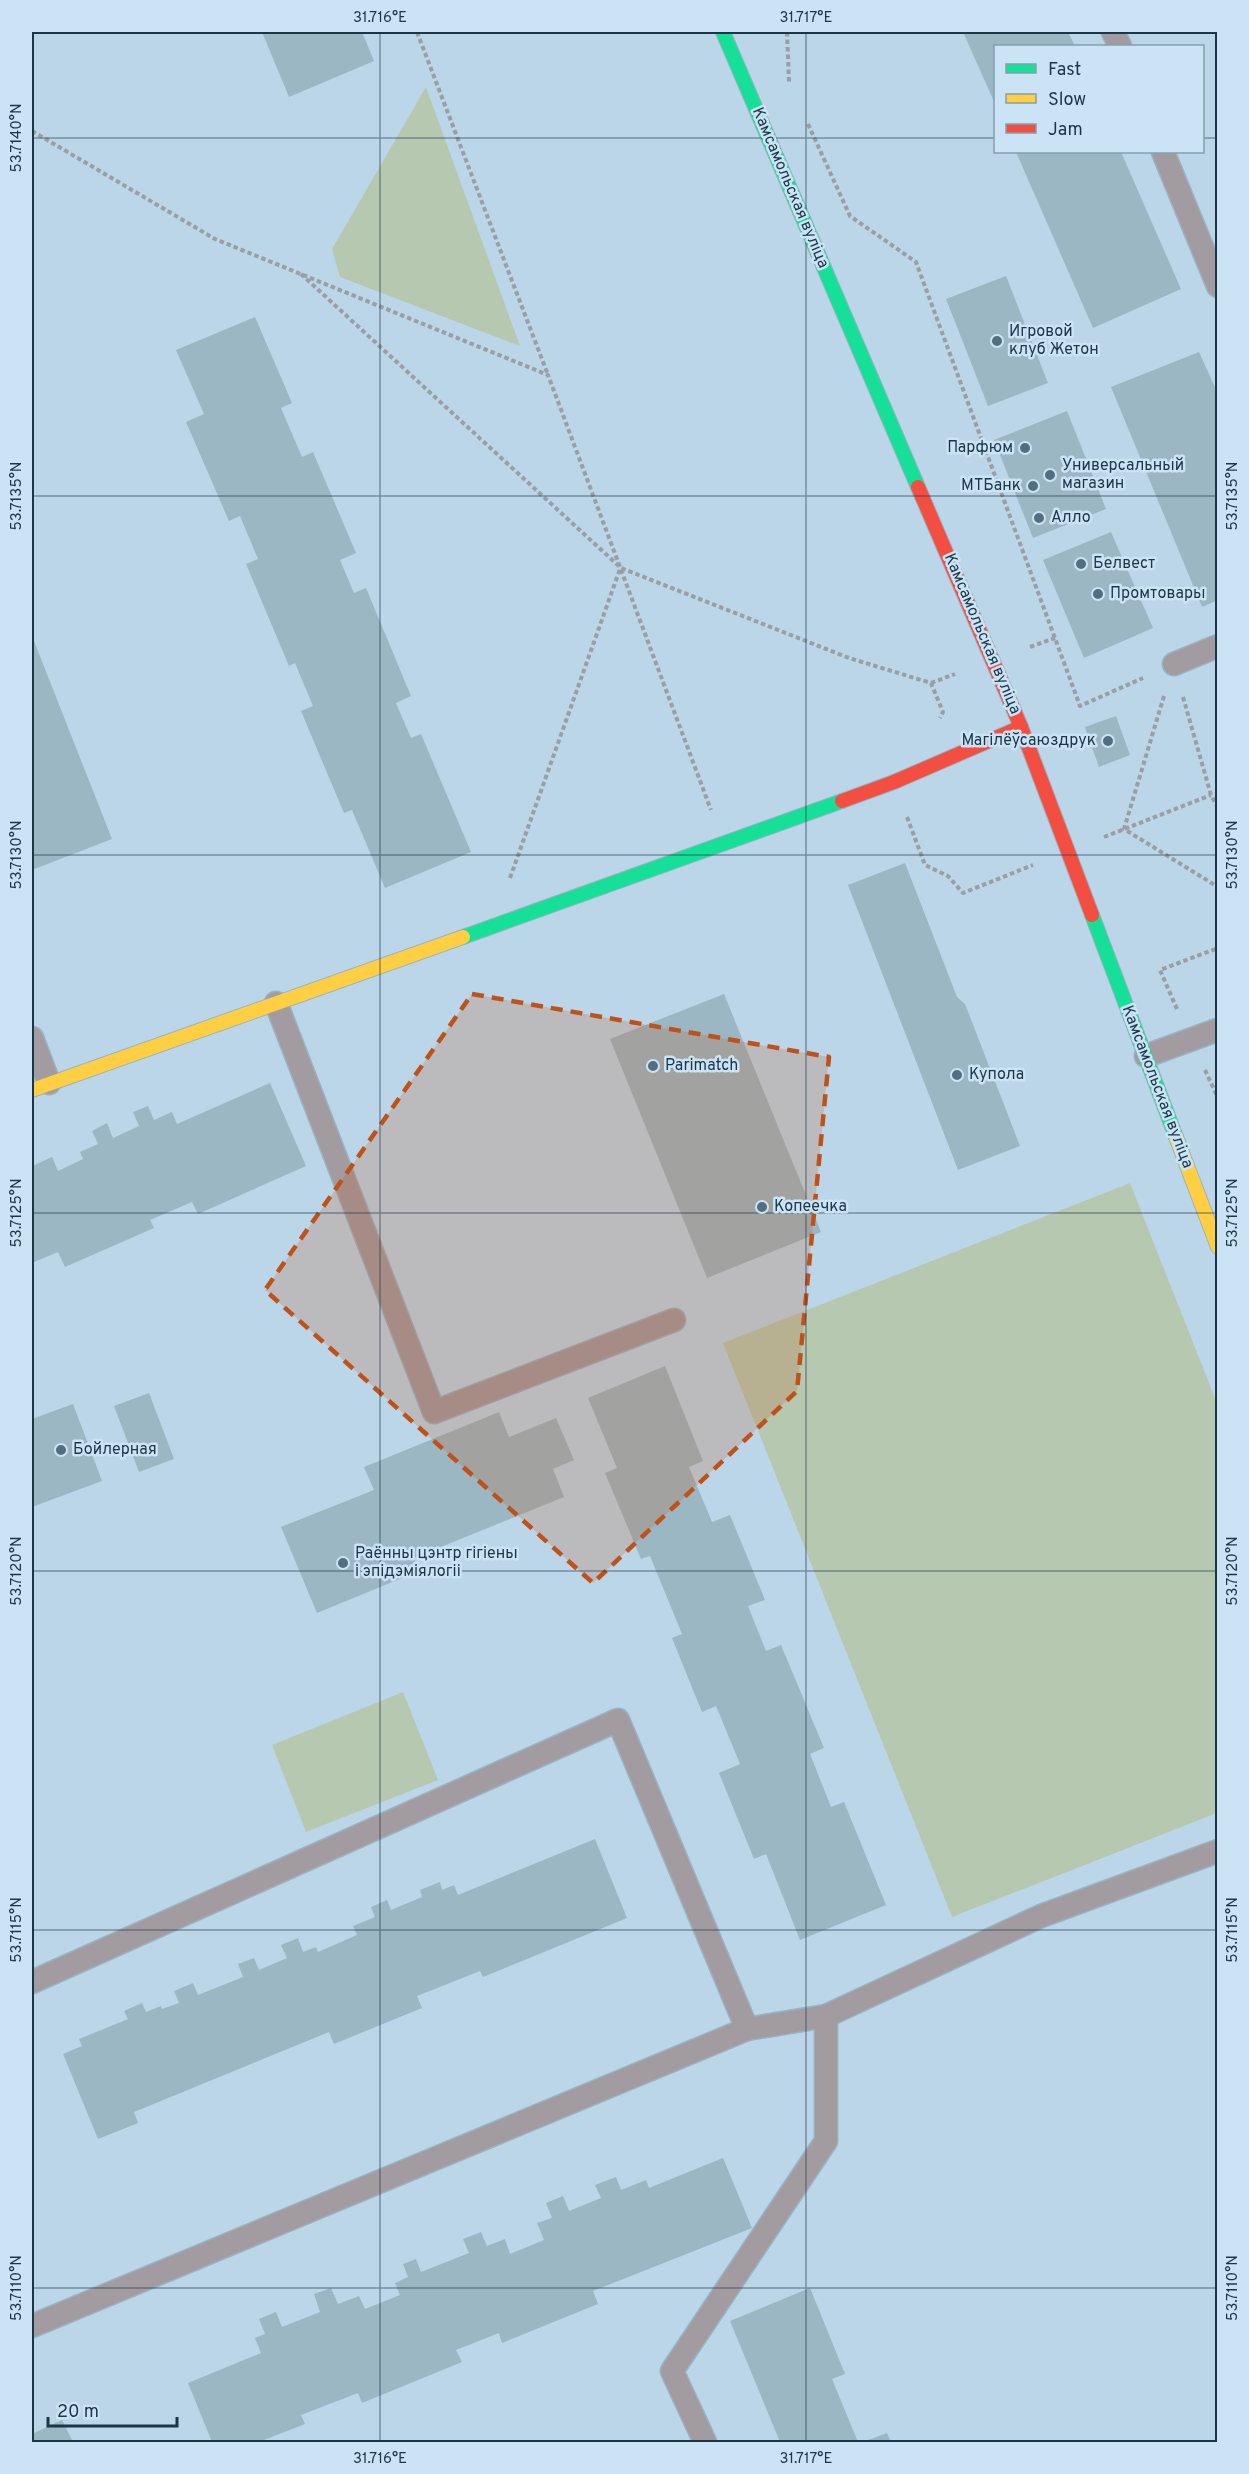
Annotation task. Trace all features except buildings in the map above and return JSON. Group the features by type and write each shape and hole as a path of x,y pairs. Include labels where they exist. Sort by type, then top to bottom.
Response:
{"main road":[{"name":"Камсамольская вуліца","path":"723,32 1022,727 1218,1247"},
{"path":"40,1087 724,845 894,782 1022,727"}],"lane":[{"path":"1162,153 1218,286"},
{"path":"1174,664 1218,646"},
{"path":"276,1003 434,1412 674,1320"},
{"path":"1146,1056 1217,1030"},
{"path":"32,1038 40,1087"},
{"path":"32,1982 618,1720 747,2029"},
{"path":"32,2326 747,2029 826,2016 1041,1916 1218,1851"},
{"path":"705,2442 672,2371 826,2141 826,2016"}],"path":[{"path":"417,32 724,845"},
{"path":"787,32 789,81 794,91"},
{"path":"808,122 850,216 916,262 1080,706 1174,664"},
{"path":"32,131 215,239 548,375"},
{"path":"301,274 621,568 849,658 930,683 943,712 939,721"},
{"path":"493,926 621,568"},
{"path":"1174,664 1211,795 1218,808"},
{"path":"1124,829 1174,664"},
{"path":"894,782 925,866 948,876 963,893 1211,795"},
{"path":"1124,829 1218,887"}],"highlighted area":[{"path":"472,994 829,1057 797,1391 593,1583 265,1290"}],"green space":[{"path":"426,87 520,346 340,277 332,249"},
{"path":"1130,1183 1217,1403 1217,1813 952,1917 723,1343"},
{"path":"403,1692 438,1780 306,1832 272,1745"}],"traffic: fast":[{"path":"723,32 918,487"},
{"path":"463,937 842,801"},
{"path":"1092,915 1176,1137"}],"traffic: slow":[{"path":"32,1090 463,937"},
{"path":"1176,1137 1218,1247"}],"traffic: jam":[{"path":"918,487 1021,727 1092,915"},
{"path":"842,801 894,782 1021,727"}],"place":[{"name":"Игровой клуб Жетон","path":"997,341"},
{"name":"Парфюм","path":"1025,448"},
{"name":"Универсальный магазин","path":"1050,475"},
{"name":"МТБанк","path":"1033,486"},
{"name":"Алло","path":"1039,518"},
{"name":"Белвест","path":"1081,564"},
{"name":"Промтовары","path":"1098,594"},
{"name":"Магілёўсаюздрук","path":"1108,741"},
{"name":"Parimatch","path":"653,1066"},
{"name":"Купола","path":"957,1075"},
{"name":"Копеечка","path":"762,1207"},
{"name":"Бойлерная","path":"61,1450"},
{"name":"Раённы цэнтр гігіены і эпідэміялогіі","path":"343,1563"}]}
